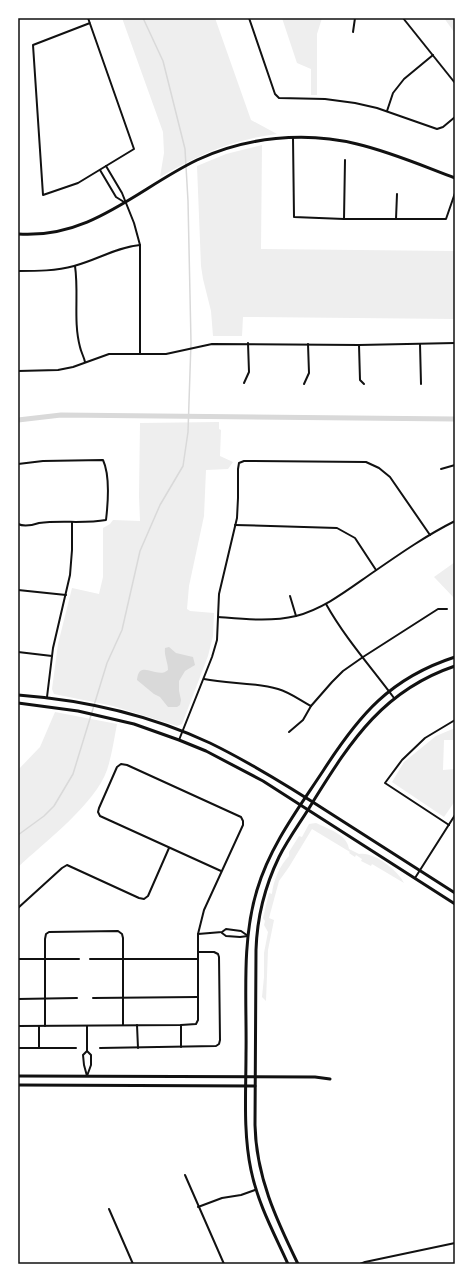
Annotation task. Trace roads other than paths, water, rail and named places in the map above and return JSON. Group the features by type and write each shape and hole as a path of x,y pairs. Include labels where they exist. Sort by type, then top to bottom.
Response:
{"street":[{"path":"88,18 90,23 134,149 78,183 43,196 32,45 90,23"},
{"path":"249,18 275,94 279,98 316,98 366,105 437,129 443,128 455,117"},
{"path":"353,32 355,18"},
{"path":"403,18 455,83"},
{"path":"387,111 393,94 404,79 433,55"},
{"path":"293,138 294,217 344,219 446,219 455,193"},
{"path":"18,234 52,233 76,227 98,218 186,166 225,149 251,142 293,138 319,138 357,144 382,151 455,178"},
{"path":"344,219 345,160"},
{"path":"106,166 122,193 134,223 140,245 140,354"},
{"path":"100,170 116,197 125,203"},
{"path":"396,219 397,194"},
{"path":"18,271 38,271 74,266 128,246 140,245"},
{"path":"74,266 77,280 77,327 80,347 85,362"},
{"path":"244,383 249,372 248,343"},
{"path":"18,370 58,370 73,367 109,354 166,354 212,344 455,343"},
{"path":"304,384 309,373 308,344"},
{"path":"359,344 360,380 364,384"},
{"path":"420,344 421,384"},
{"path":"18,464 43,461 103,460 106,467 106,520 97,522 18,525"},
{"path":"180,740 212,658 217,640 219,594 235,525 238,498 239,462 366,462 379,468 390,477 430,535"},
{"path":"441,469 455,465"},
{"path":"218,617 256,620 274,619 296,616 326,604 430,535 455,521"},
{"path":"47,697 52,656 66,595 71,563 72,522"},
{"path":"235,525 337,528 355,538 376,570"},
{"path":"18,590 66,595"},
{"path":"290,596 296,616"},
{"path":"326,604 336,621 394,698"},
{"path":"289,732 302,720 311,706 343,671 438,609 447,609"},
{"path":"18,652 52,656"},
{"path":"288,1264 263,1212 255,1190 250,1169 247,1139 246,1077 248,936 252,907 263,872 274,848 302,801 352,727 367,710 389,691 410,677 455,657"},
{"path":"298,1264 271,1207 261,1175 256,1146 256,937 263,902 275,867 285,846 339,761 360,731 394,698 424,679 455,666"},
{"path":"204,679 260,685 280,690 311,706"},
{"path":"18,695 47,697 106,708 152,721 209,743 253,765 455,893"},
{"path":"18,704 78,711 134,724 206,751 259,778 455,904"},
{"path":"449,825 385,783 402,760 425,738 455,720"},
{"path":"18,1026 181,1025 196,1024 198,1020 198,934 204,910 243,825 243,821 241,817 127,765 121,764 117,767 98,812 100,816 221,871"},
{"path":"415,878 455,815"},
{"path":"18,908 67,865 144,899 148,896 169,848"},
{"path":"198,934 222,932 226,930 241,931 248,936"},
{"path":"45,1026 46,934 50,932 118,931 122,934 123,938 123,1025"},
{"path":"222,932 226,936 256,937"},
{"path":"100,1048 216,1046 219,1044 218,954 214,952 198,952"},
{"path":"18,959 79,959"},
{"path":"90,959 198,959"},
{"path":"92,998 198,997"},
{"path":"18,999 77,998"},
{"path":"137,1025 138,1048"},
{"path":"181,1025 181,1047"},
{"path":"39,1026 39,1048"},
{"path":"87,1026 87,1051 83,1055 87,1085"},
{"path":"18,1048 76,1048"},
{"path":"87,1051 91,1055 91,1065 87,1076"},
{"path":"18,1076 315,1077 330,1079"},
{"path":"18,1085 255,1086"},
{"path":"185,1176 224,1264"},
{"path":"198,1207 222,1198 241,1195 255,1190"},
{"path":"109,1209 133,1264"},
{"path":"360,1264 455,1244"}],"waterway":[{"path":"18,835 44,816 54,806 73,774 107,663 122,630 140,551 160,505 183,466 188,432 191,342 188,201 185,149 163,61 143,18"},
{"path":"18,420 61,415 455,419"}]}
